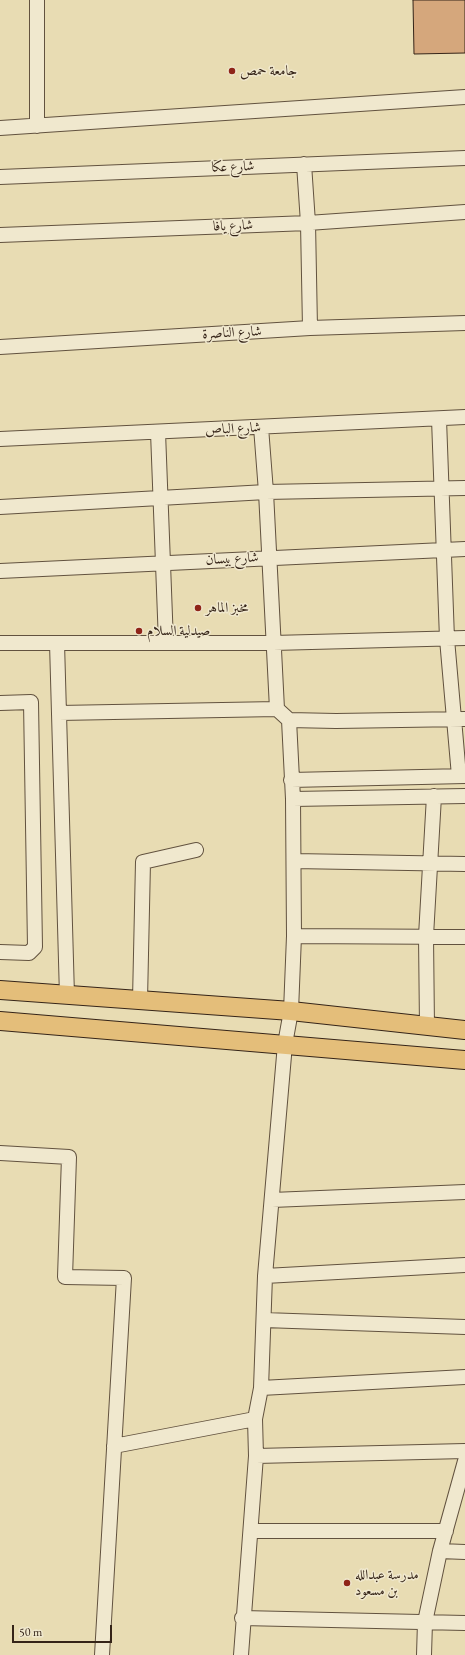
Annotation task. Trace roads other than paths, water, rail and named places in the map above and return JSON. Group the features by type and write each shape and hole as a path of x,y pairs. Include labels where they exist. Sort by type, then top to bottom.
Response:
{"main road":[{"path":"0,990 291,1011 465,1030"},
{"path":"0,1021 465,1060"}],"street":[{"path":"37,0 37,126"},
{"path":"0,128 465,97"},
{"name":"شارع عكا","path":"0,177 465,158"},
{"path":"304,164 308,223 310,328"},
{"name":"شارع يافا","path":"0,235 308,223 465,212"},
{"name":"شارع الناصرة","path":"0,347 310,328 465,323"},
{"name":"شارع الباص","path":"0,439 465,417"},
{"path":"291,780 462,776 460,719 447,639 439,419"},
{"path":"261,427 270,557 277,709"},
{"path":"158,432 166,644"},
{"path":"0,506 266,492 441,490 465,488"},
{"name":"شارع بيسان","path":"0,571 163,562 465,549"},
{"path":"0,643 273,644 465,638"},
{"path":"57,643 67,996"},
{"path":"0,703 31,702 36,947 29,953 0,952"},
{"path":"59,713 277,709 289,720 336,721 460,719"},
{"path":"241,1655 242,1618 251,1531 256,1456 255,1419 260,1388 265,1276 285,1044 291,1011 294,936 294,861 289,720"},
{"path":"427,1027 426,936 434,796"},
{"path":"293,799 465,796"},
{"path":"140,1000 143,862 196,850"},
{"path":"294,861 465,864"},
{"path":"294,936 465,936"},
{"path":"0,1153 69,1157 65,1277 124,1278 102,1655"},
{"path":"272,1200 465,1192"},
{"path":"265,1276 465,1265"},
{"path":"264,1320 465,1327"},
{"path":"260,1388 465,1377"},
{"path":"114,1446 255,1419"},
{"path":"256,1456 465,1451"},
{"path":"424,1655 425,1622 440,1551 462,1483 465,1461"},
{"path":"251,1531 446,1531"},
{"path":"440,1551 465,1552"},
{"path":"242,1618 465,1623"}],"place":[{"name":"جامعة حمص","path":"232,71"},
{"name":"مخبز الماهر","path":"198,608"},
{"name":"صيدلية السلام","path":"139,631"},
{"name":"مدرسة عبدالله بن مسعود","path":"347,1583"}]}
